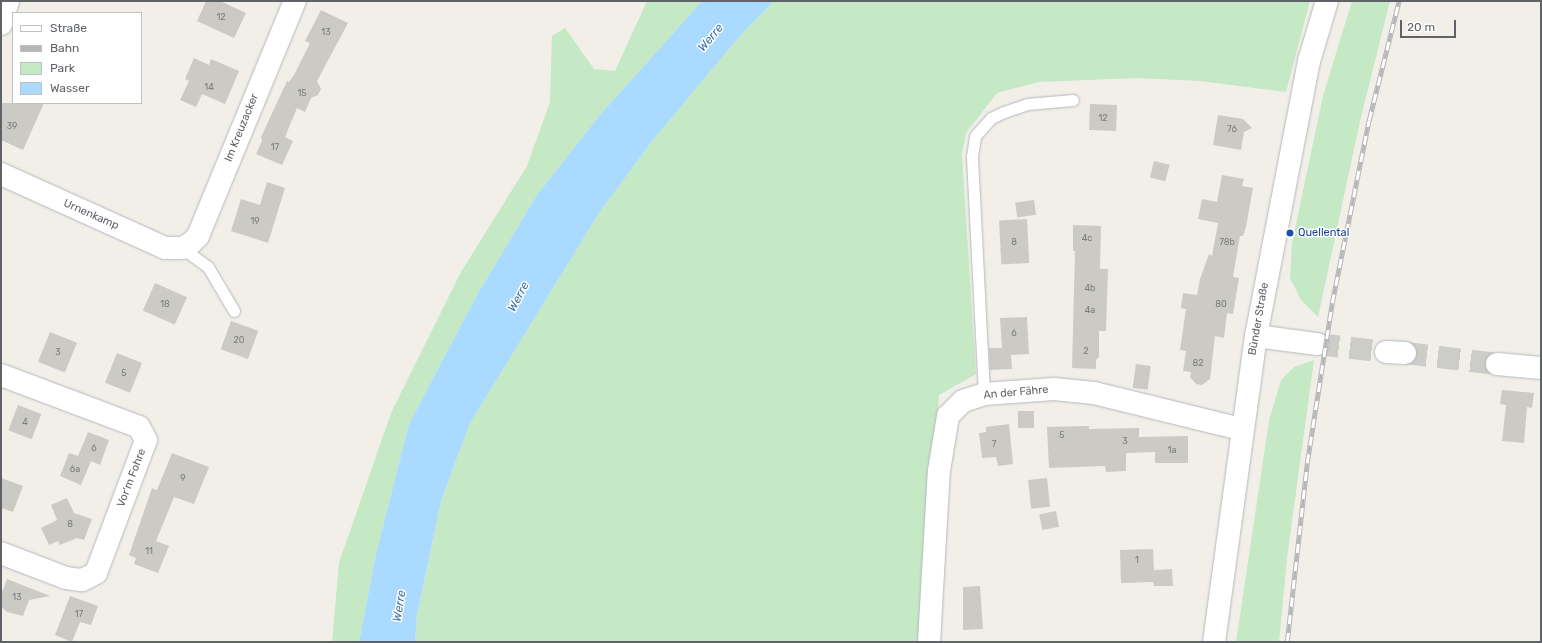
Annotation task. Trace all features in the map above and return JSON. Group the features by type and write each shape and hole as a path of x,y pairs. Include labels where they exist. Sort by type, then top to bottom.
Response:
{"street":[{"path":"1,24 8,1"},
{"name":"Im Kreuzacker","path":"182,248 198,236 295,1"},
{"name":"Bünder Straße","path":"1214,642 1241,429 1256,336 1310,61 1327,1"},
{"name":"Urnenkamp","path":"1,174 165,248 182,248"},
{"path":"1256,336 1316,344"},
{"path":"1497,364 1541,368"},
{"name":"Vor'm Fohre","path":"1,375 139,427 146,440 96,573 82,580 66,578 1,553"},
{"name":"An der Fähre","path":"929,642 939,471 948,416 963,400 984,394 1054,389 1094,393 1241,429"}],"lane":[{"path":"984,394 972,156 975,136 991,118 1004,112 1027,104 1073,100"},
{"path":"182,248 208,267 234,311"}],"green space":[{"path":"647,1 702,1 599,116 537,195 477,295 409,424 376,554 359,642 332,642 339,563 391,413 461,272 527,166 550,102 552,36 565,28 594,69 615,71"},
{"path":"774,1 1310,1 1286,92 1200,81 1137,78 1038,82 997,93 966,133 962,154 976,374 939,395 926,642 415,642 417,615 441,501 470,423 599,213 653,140 739,37"},
{"path":"1352,1 1390,1 1360,121 1318,317 1301,300 1290,278 1292,243 1323,96"},
{"path":"1314,360 1287,558 1279,642 1236,642 1269,421 1281,380 1294,367"}],"water":[{"name":"Werre","path":"702,1 774,1 739,37 653,140 599,213 470,423 441,501 417,615 415,642 359,642 376,554 409,424 477,295 537,195 599,116"}],"building":[{"path":"206,1 220,1 246,13 234,38 197,21"},
{"path":"321,10 348,23 317,81 321,89 318,95 311,98 305,112 297,108 285,137 293,141 282,165 256,154 262,141 261,137 287,81 289,82 294,75 310,43 305,41"},
{"path":"194,58 209,65 211,59 239,71 225,104 202,94 196,107 180,100 189,81 185,79"},
{"path":"1,103 44,104 23,150 1,140"},
{"path":"1090,104 1117,105 1116,131 1089,130"},
{"path":"1218,115 1243,119 1252,128 1244,132 1241,150 1213,145"},
{"path":"1154,161 1170,165 1165,181 1150,177"},
{"path":"1222,175 1244,179 1242,186 1253,188 1246,227 1243,236 1240,236 1233,277 1239,278 1233,314 1227,313 1224,338 1215,336 1210,379 1202,385 1196,384 1190,377 1191,372 1183,371 1186,351 1180,350 1186,309 1181,308 1183,293 1197,295 1200,279 1209,254 1212,256 1218,223 1198,219 1202,199 1217,202"},
{"path":"267,182 285,188 268,243 231,231 241,199 260,205"},
{"path":"1034,200 1036,215 1017,217 1015,203"},
{"path":"1027,219 1029,263 1001,264 999,220"},
{"path":"1073,225 1101,226 1100,269 1108,269 1106,331 1099,331 1099,357 1096,360 1096,369 1072,368 1075,251 1073,251"},
{"path":"155,283 187,297 175,325 143,310"},
{"path":"1027,317 1029,354 1011,355 1012,369 990,370 989,348 1002,348 1000,318"},
{"path":"231,321 258,331 248,359 221,349"},
{"path":"50,332 77,343 65,373 38,362"},
{"path":"117,353 142,363 130,393 105,383"},
{"path":"1136,364 1151,366 1148,390 1133,388"},
{"path":"1502,390 1534,393 1532,408 1527,407 1524,443 1502,441 1506,405 1500,404"},
{"path":"18,405 41,414 32,439 8,430"},
{"path":"1018,411 1034,411 1034,428 1018,428"},
{"path":"1009,424 1013,464 998,466 996,457 982,458 979,433 986,432 986,427"},
{"path":"1089,426 1089,429 1139,428 1139,437 1188,436 1188,463 1155,463 1155,452 1126,453 1126,471 1106,472 1105,466 1049,468 1047,427"},
{"path":"88,432 109,440 100,465 91,461 81,485 60,476 69,453 78,456"},
{"path":"172,453 209,467 194,504 174,497 156,541 169,546 158,573 134,564 136,558 129,555 152,488 157,490"},
{"path":"1,478 23,486 13,512 1,508"},
{"path":"1047,478 1050,507 1031,509 1028,480"},
{"path":"67,498 74,513 92,519 84,540 77,538 60,545 58,541 49,545 41,528 57,520 51,505"},
{"path":"1056,511 1059,527 1042,530 1039,514"},
{"path":"1153,549 1154,570 1172,569 1173,586 1154,586 1153,582 1121,583 1120,550"},
{"path":"7,579 50,596 29,600 23,616 7,612 1,607 1,595"},
{"path":"980,586 983,629 963,630 963,587"},
{"path":"70,596 98,606 91,625 80,622 72,642 55,635"}],"tunnel":[{"path":"1317,344 1386,352"},
{"path":"1405,353 1497,364"}],"railway":[{"path":"1287,642 1307,463 1332,303 1369,120 1399,1"}],"place":[{"name":"Quellental","path":"1290,233"}]}
